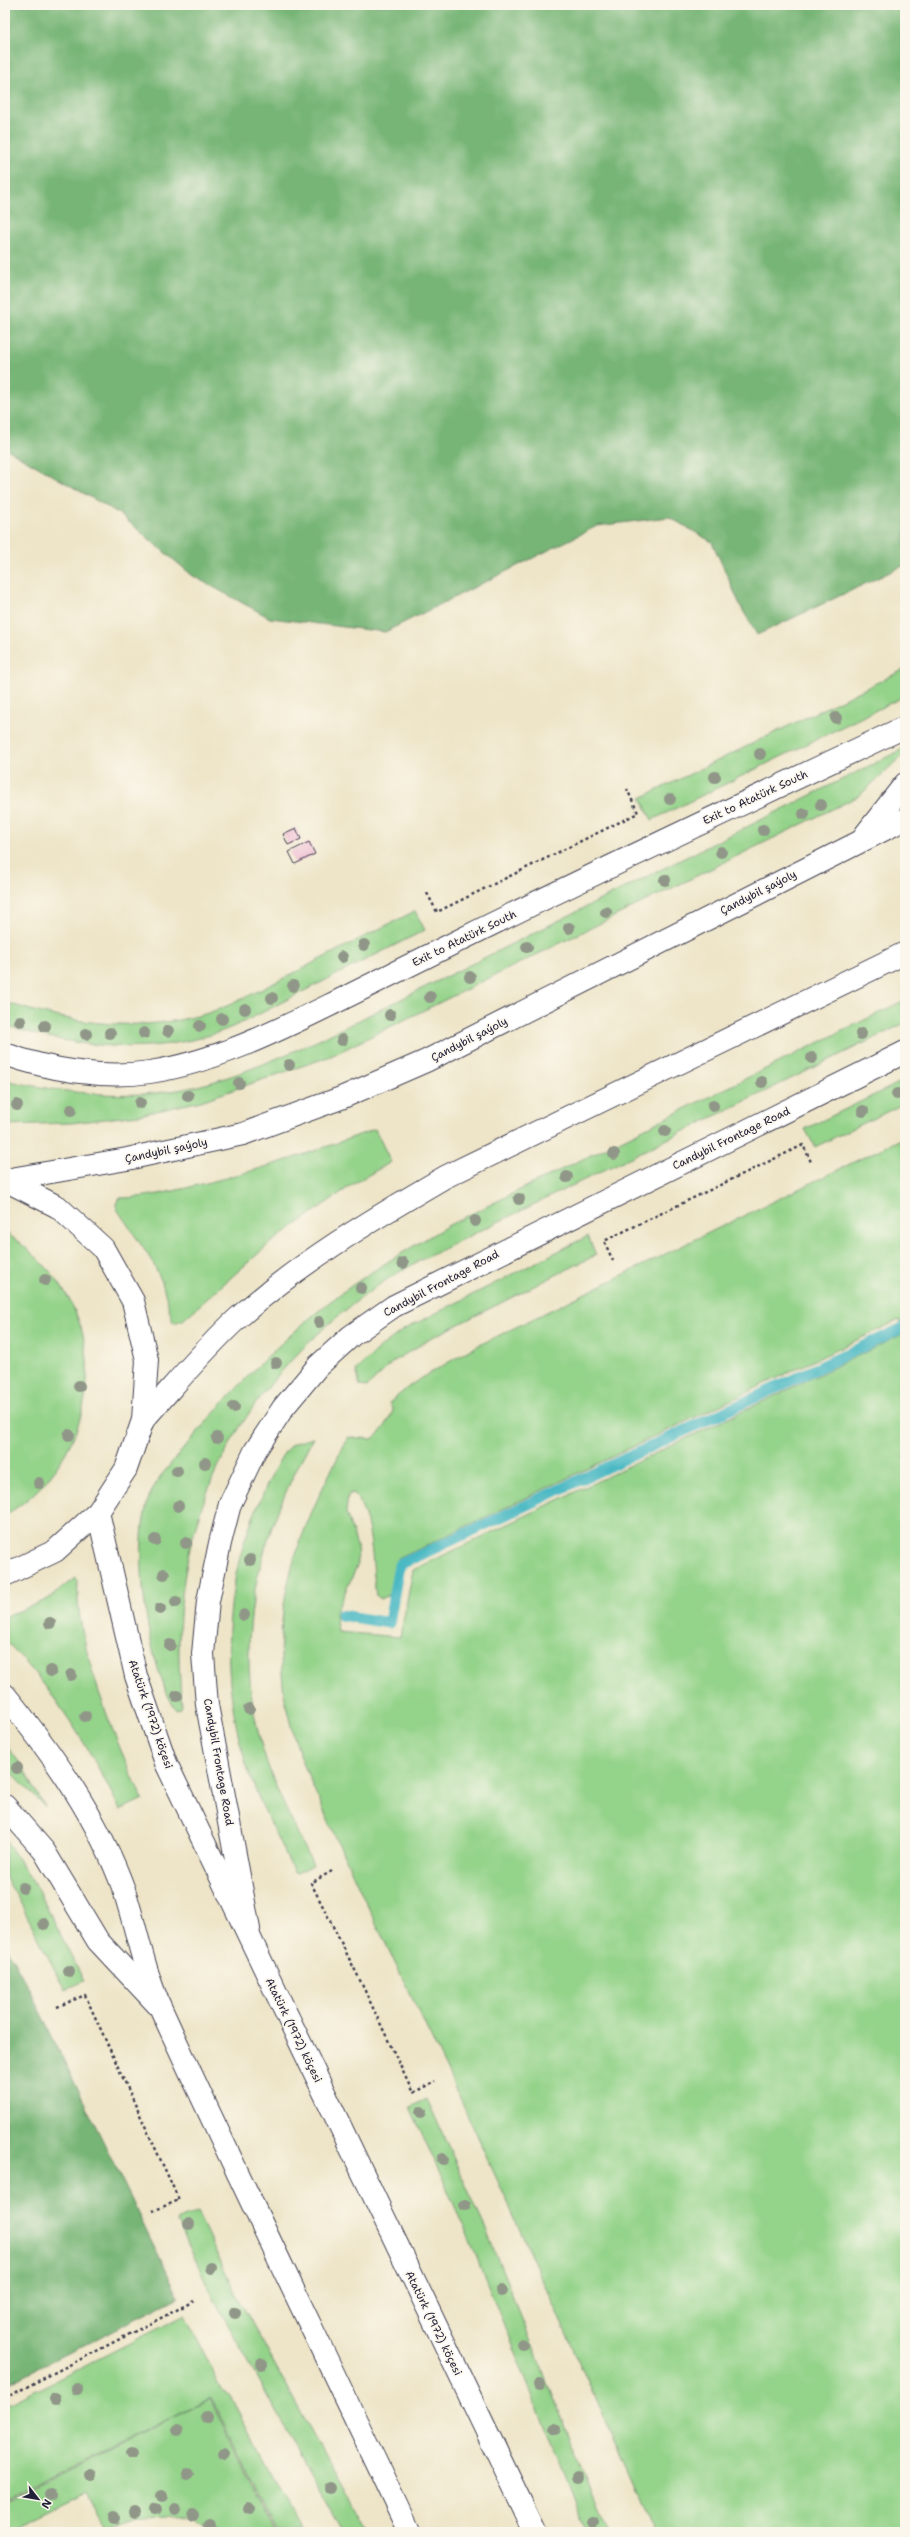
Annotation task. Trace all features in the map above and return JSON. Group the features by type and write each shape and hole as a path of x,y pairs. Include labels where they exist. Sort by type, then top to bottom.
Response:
{"main road":[{"name":"Exit to Atatürk South","path":"5,1054 37,1064 116,1074 150,1072 222,1054 281,1029 593,874 905,727"},
{"path":"862,840 905,784"},
{"name":"Çandybil şaýoly","path":"5,1180 127,1159 243,1134 341,1098 433,1058 905,819"},
{"path":"143,1420 238,1318 328,1248 379,1216 445,1177 905,953"},
{"name":"Candybil Frontage Road","path":"251,1942 207,1704 203,1654 208,1601 230,1504 255,1451 283,1408 318,1366 351,1336 394,1306 905,1052"},
{"path":"5,1180 58,1207 102,1248 133,1301 147,1360 143,1420 126,1469 98,1512 55,1551 5,1575"},
{"name":"Atatürk (1972) köçesi","path":"98,1512 136,1676 166,1762 535,2532"},
{"path":"5,1695 37,1735 75,1789 96,1829 123,1888 160,2008 409,2532"},
{"path":"5,1806 44,1851 98,1941 160,2008"}],"path":[{"path":"427,893 437,912 638,813 627,789"},
{"path":"612,1261 604,1241 803,1145 812,1164"},
{"path":"332,1871 311,1883 358,1976 413,2093 436,2081"},
{"path":"57,2007 85,1995 131,2091 179,2200 152,2211"},
{"path":"5,2398 194,2301"}],"green space":[{"path":"5,5 905,5 905,565 757,635 741,607 712,542 669,517 597,526 385,632 270,618 193,576 118,513 5,448"},
{"path":"905,669 905,696 652,820 641,798"},
{"path":"905,748 905,753 859,796 331,1056 201,1101 139,1115 71,1123 5,1125 5,1080 81,1093 159,1093 209,1083 278,1058 319,1040"},
{"path":"415,911 425,930 244,1022 225,1030 198,1038 171,1044 115,1046 86,1044 59,1039 31,1033 5,1025 5,1002 54,1016 104,1023 155,1023 180,1020 205,1014 247,996"},
{"path":"905,1000 905,1023 415,1263 379,1285 328,1325 284,1368 247,1416 219,1466 197,1520 184,1578 179,1640 182,1705 181,1708 176,1710 166,1691 157,1667 145,1609 142,1579 142,1551 143,1525 148,1499 156,1483 164,1472 202,1427 221,1405 282,1342 341,1293 386,1263 449,1225"},
{"path":"905,1080 905,1103 815,1147 805,1129"},
{"path":"375,1129 391,1162 353,1184 269,1244 183,1320 173,1323 162,1282 152,1261 117,1209 116,1204 119,1198 141,1197 163,1193 228,1178 291,1159"},
{"path":"905,1137 905,1330 899,1320 398,1559 389,1595 380,1599 376,1596 368,1527 364,1514 360,1502 353,1493 348,1495 346,1512 357,1546 358,1564 335,1614 338,1632 400,1637 413,1570 905,1333 905,2532 655,2532 473,2127 363,1896 309,1778 295,1738 284,1696 281,1641 283,1609 289,1579 307,1522 348,1437 372,1439 376,1436 387,1423 393,1410 389,1403 412,1384 469,1350"},
{"path":"5,1232 17,1240 38,1259 65,1292 78,1319 85,1347 87,1375 84,1403 76,1430 64,1455 48,1478 28,1499 5,1515"},
{"path":"588,1236 596,1255 435,1336 394,1361 367,1387 360,1386 356,1370 383,1345 403,1330"},
{"path":"313,1438 292,1478 275,1519 262,1560 253,1602 249,1644 251,1687 258,1730 271,1774 313,1865 295,1874 272,1828 257,1793 241,1747 229,1676 229,1640 231,1604 237,1569 247,1534 260,1501 274,1470 289,1447 295,1443"},
{"path":"75,1578 78,1580 78,1604 82,1632 99,1692 121,1751 143,1799 120,1810 96,1764 70,1720 23,1659 5,1640 5,1617 48,1599"},
{"path":"5,1743 22,1766 45,1807 5,1765"},
{"path":"5,1839 38,1890 84,1981 65,1990 19,1900 5,1877"},
{"path":"5,1945 27,1985 179,2297 5,2385"},
{"path":"427,2099 486,2230 608,2532 588,2532 583,2522 469,2238 410,2107"},
{"path":"197,2212 234,2290 366,2532 342,2532 215,2301 177,2221"},
{"path":"185,2315 222,2389 230,2396 302,2532 276,2532 211,2398 5,2500 5,2406"},
{"path":"210,2399 274,2532 203,2532 192,2524 170,2516 138,2517 104,2528 86,2493 5,2532 5,2502"}],"building":[{"path":"296,828 301,839 288,845 283,834"},
{"path":"309,842 315,854 295,864 289,852"}],"waterway":[{"path":"341,1615 389,1623 399,1565 905,1327"}]}
